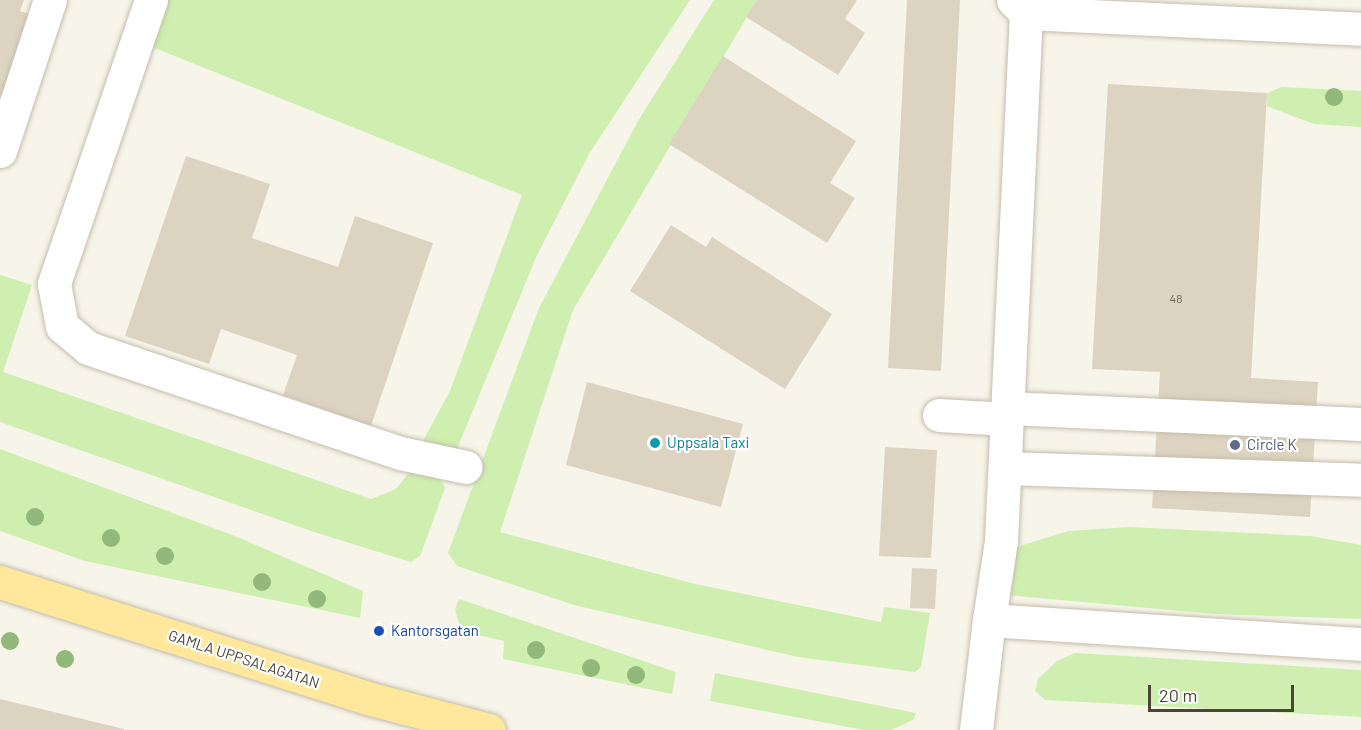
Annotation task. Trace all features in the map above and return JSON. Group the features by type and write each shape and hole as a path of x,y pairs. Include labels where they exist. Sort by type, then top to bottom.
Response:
{"main road":[{"name":"GAMLA UPPSALAGATAN","path":"0,582 367,698 489,730"}],"lane":[{"path":"0,151 50,0"},
{"path":"151,0 54,284 62,326 88,348 400,453 466,467"},
{"path":"976,730 1005,468 1019,7 1361,29"},
{"path":"939,415 1008,413 1361,424"},
{"path":"1005,468 1361,480"},
{"path":"989,620 1361,644"}],"green space":[{"path":"162,0 690,0 589,154 537,255 455,454 424,445 424,439 450,391 522,195 147,45"},
{"path":"714,0 757,0 573,310 500,532 695,584 881,622 884,607 930,613 921,667 915,672 798,657 574,605 457,566 448,553 539,308 638,121"},
{"path":"1282,87 1361,91 1361,127 1314,124 1267,106 1267,93"},
{"path":"0,275 32,285 3,372 371,499 396,489 416,464 437,473 445,488 420,556 411,562 317,533 0,422"},
{"path":"0,449 235,536 363,591 360,618 85,561 0,531"},
{"path":"1129,527 1310,536 1361,545 1361,619 1215,614 1006,595 1010,553 1020,546 1068,531"},
{"path":"459,599 676,672 672,694 503,659 504,641 461,631 455,609"},
{"path":"1075,653 1361,670 1361,717 1045,700 1035,691 1038,679 1057,661"},
{"path":"715,673 916,713 913,720 891,730 864,730 710,701"}],"building":[{"path":"0,0 24,0 20,11 38,17 0,127"},
{"path":"757,0 857,0 845,19 865,33 838,75 746,17"},
{"path":"907,0 960,0 941,371 888,368"},
{"path":"723,56 856,141 830,183 855,198 827,243 669,144"},
{"path":"1108,84 1267,93 1251,378 1318,382 1310,517 1152,508 1160,372 1092,369"},
{"path":"186,156 270,184 252,238 338,267 355,216 433,243 371,426 283,395 297,355 221,329 209,364 125,336"},
{"path":"671,225 706,247 712,237 832,314 785,389 630,291"},
{"name":"Uppsala Taxi","path":"587,382 743,424 721,507 566,465"},
{"path":"885,447 937,450 931,558 879,556"},
{"path":"912,568 937,569 935,609 910,608"},
{"path":"0,699 124,729 124,730 0,730"}],"place":[{"name":"Uppsala Taxi","path":"655,443"},
{"name":"Circle K","path":"1235,445"},
{"name":"Kantorsgatan","path":"379,631"}]}
